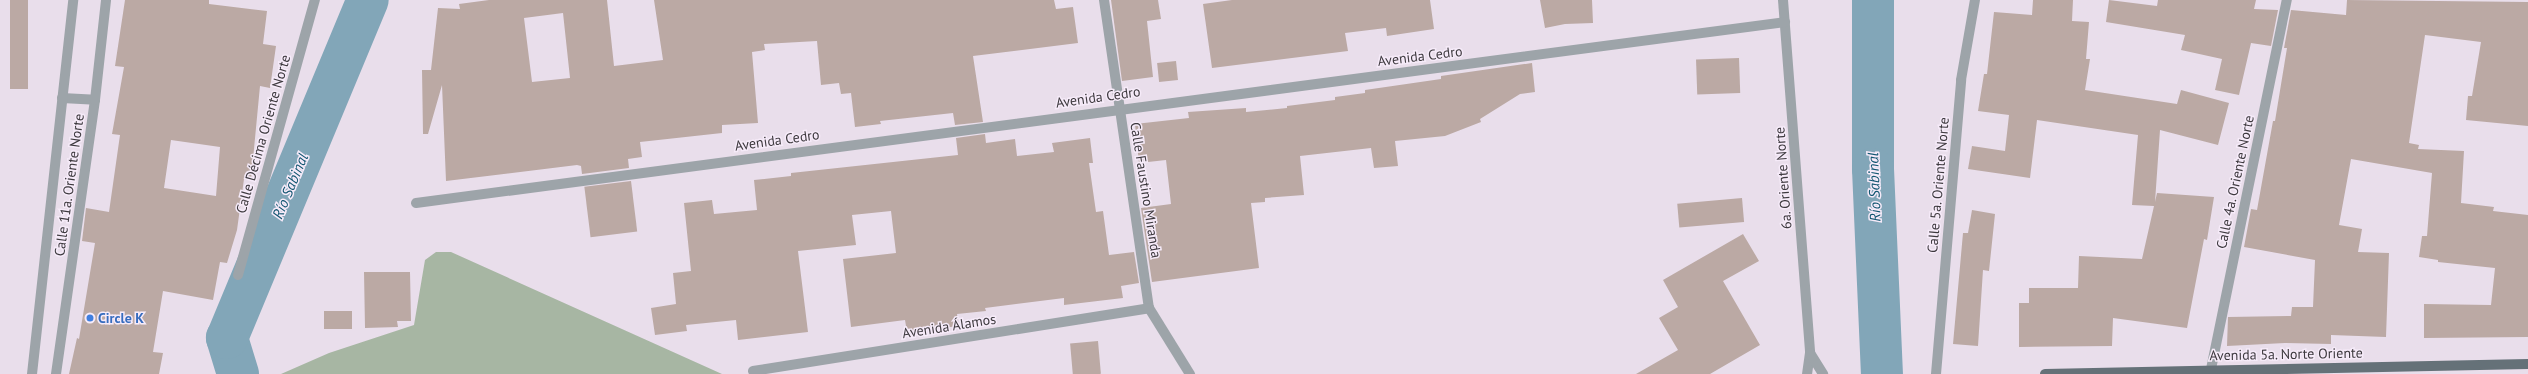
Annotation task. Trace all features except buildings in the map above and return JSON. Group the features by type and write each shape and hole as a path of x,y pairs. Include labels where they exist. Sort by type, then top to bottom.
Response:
{"main road":[{"name":"Avenida 5a. Norte Oriente","path":"2045,374 2210,372 2528,364"}],"street":[{"name":"Calle 11a. Oriente Norte","path":"32,374 73,0"},
{"name":"Calle 11a. Oriente Norte","path":"56,374 95,100 106,0"},
{"name":"Calle Décima Oriente Norte","path":"238,275 315,0"},
{"name":"Calle Faustino Miranda","path":"1104,0 1150,308 1190,374"},
{"name":"6a. Oriente Norte","path":"1783,0 1810,353 1806,374"},
{"name":"Calle 5a. Oriente Norte","path":"1936,374 1961,80 1975,0"},
{"name":"Calle 4a. Oriente Norte","path":"2210,372 2287,0"},
{"name":"Avenida Cedro","path":"416,203 1119,108 1785,22"},
{"path":"62,98 95,100"},
{"name":"Avenida Álamos","path":"753,370 1150,308"},
{"name":"6a. Oriente Norte","path":"1810,353 1823,374"}],"green space":[{"path":"436,252 451,252 722,374 281,374 329,353 414,325 425,260"}],"waterway":[{"name":"Río Sabinal","path":"238,374 227,338 368,0"},
{"name":"Río Sabinal","path":"1873,0 1873,169 1882,374"}],"place":[{"name":"Circle K","path":"90,318"}]}
